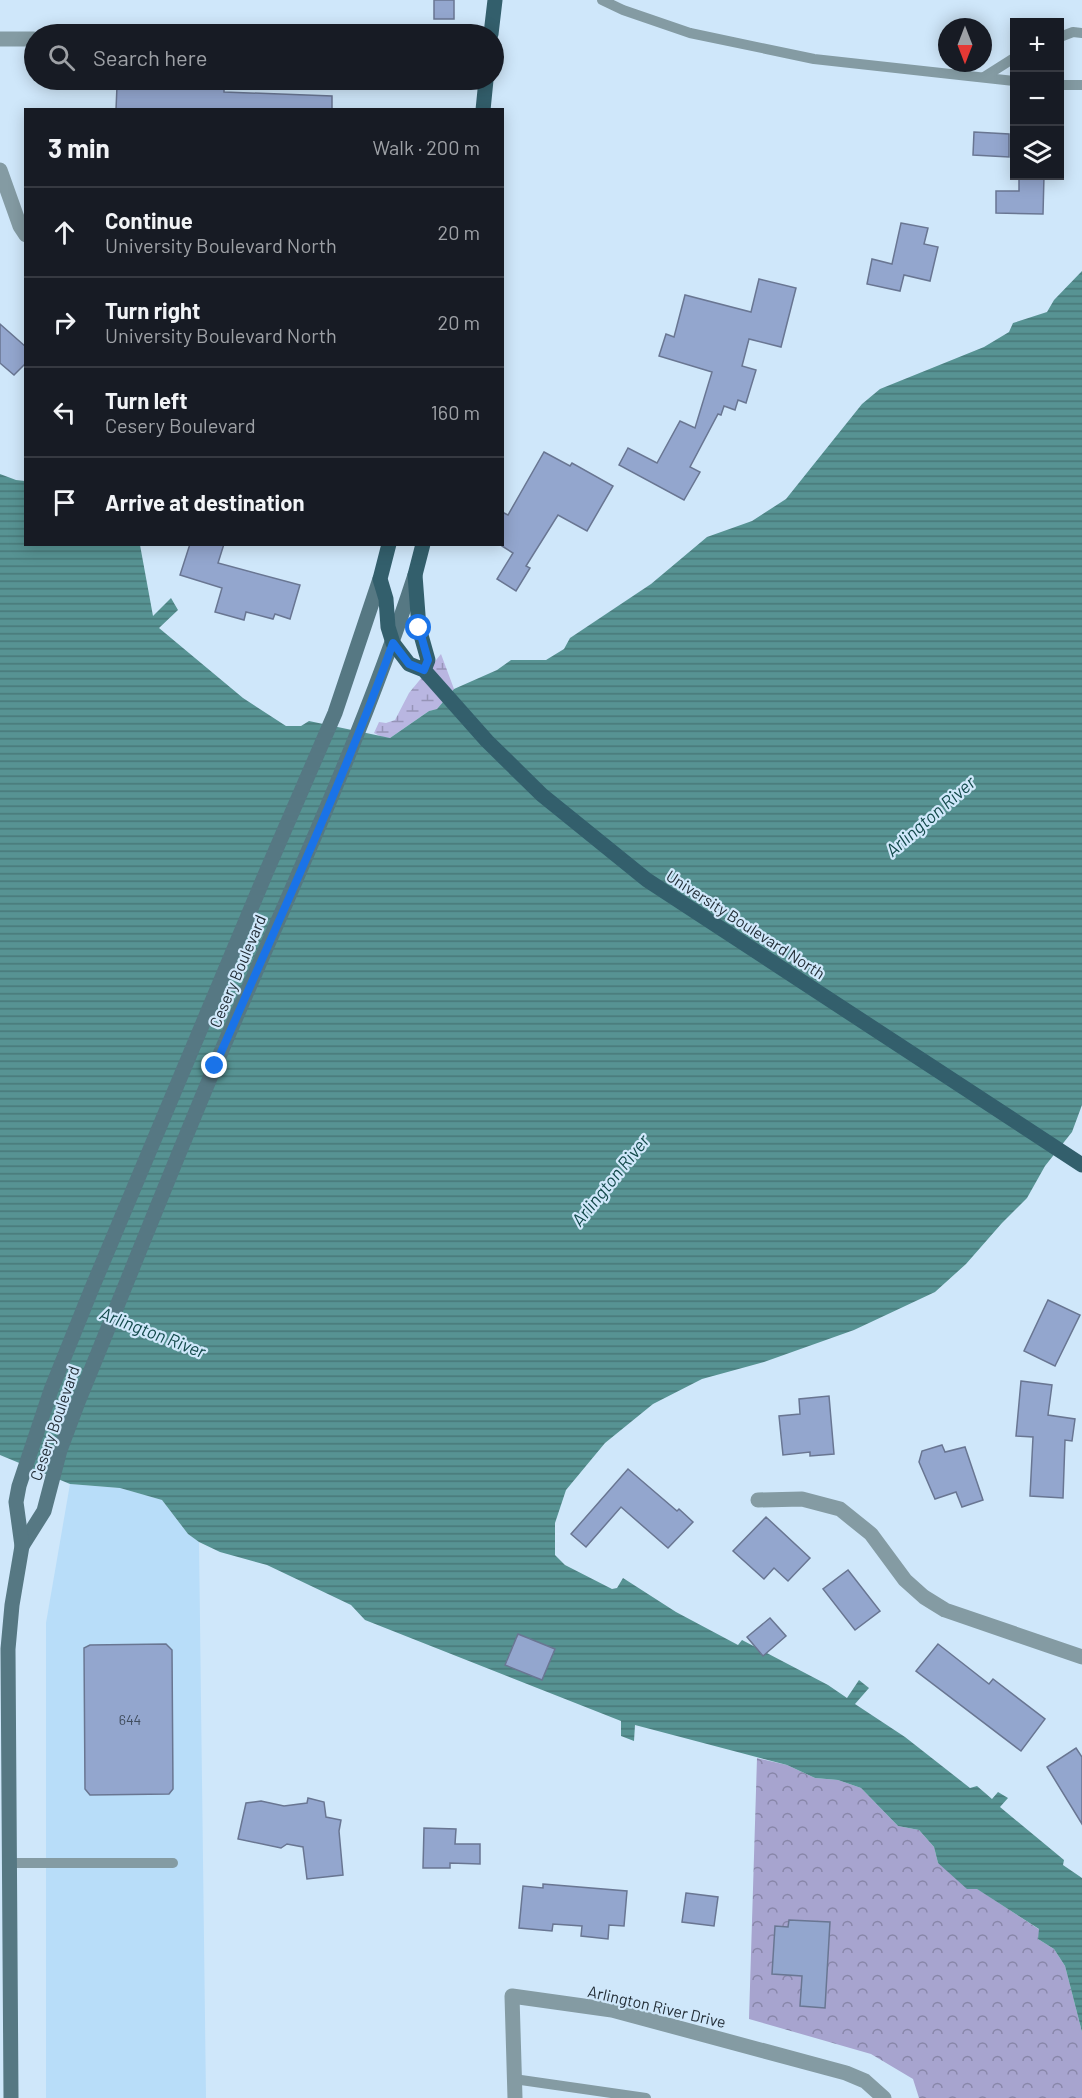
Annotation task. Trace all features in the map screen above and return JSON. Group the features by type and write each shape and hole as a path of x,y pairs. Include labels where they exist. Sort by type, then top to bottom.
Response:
{"main road":[{"path":"492,24 495,0"},
{"path":"483,108 485,90"},
{"name":"University Boulevard North","path":"388,546 380,579 386,599 388,627 393,643 409,664 424,670 487,741 542,795 647,880 1082,1165"},
{"path":"422,546 415,575 417,619 423,649 428,660 424,670"},
{"name":"Cesery Boulevard","path":"22,1546 44,1511 60,1450 87,1381 215,1066 362,723 393,643 415,575"},
{"name":"Cesery Boulevard","path":"11,2098 5,1984 9,1863 8,1649 12,1605 22,1546 16,1502 51,1390 264,875 334,713 380,579"}],"street":[{"path":"0,39 24,39"},
{"path":"0,170 24,232"},
{"path":"758,1500 802,1499 840,1509 871,1534 905,1580 924,1597 945,1610 1082,1657"},
{"name":"Arlington River Drive","path":"515,2098 512,1995 612,2010 846,2073 865,2081 884,2098"}],"lane":[{"path":"602,0 623,10 690,33 814,59 1010,80"},
{"path":"1064,35 1073,32 1082,33"},
{"path":"984,77 1010,61"},
{"path":"1064,85 1082,85"},
{"path":"9,1863 172,1863"},
{"path":"514,2079 646,2098"}],"shaded area":[{"path":"70,1484 120,1488 162,1500 188,1534 199,1542 206,2098 46,2098 46,1623"}],"green space":[{"path":"441,654 454,689 437,709 429,711 390,738 374,733 379,722 386,723 395,720 409,693"},
{"path":"757,1758 787,1765 815,1778 838,1780 861,1788 898,1826 919,1830 934,1847 938,1863 1040,1930 1038,1939 1054,1949 1065,1966 1082,2032 1082,2098 919,2098 913,2079 871,2054 749,2019"}],"water":[{"name":"Arlington River","path":"1082,271 1082,1105 1072,1132 1045,1166 1027,1198 966,1264 935,1292 854,1330 764,1362 702,1379 653,1404 605,1443 566,1490 555,1523 555,1555 565,1565 612,1589 617,1588 623,1578 676,1612 738,1645 742,1640 828,1685 847,1698 859,1680 869,1688 855,1704 905,1737 970,1788 977,1786 992,1799 998,1792 1008,1798 1000,1807 1064,1860 1063,1865 1082,1878 1082,2032 1065,1966 1054,1949 1038,1939 1039,1929 977,1889 967,1889 938,1863 934,1847 919,1830 898,1826 861,1788 838,1780 815,1778 787,1765 635,1725 634,1741 621,1736 621,1721 365,1620 351,1605 267,1565 220,1552 199,1542 188,1534 162,1500 120,1488 70,1484 0,1455 0,474 24,481 24,546 140,546 153,616 171,598 178,610 159,628 243,698 286,726 301,726 309,721 390,738 429,711 437,709 454,689 497,670 511,660 546,660 564,649 570,638 651,584 707,537 752,521 786,499 862,404 880,389 984,347 1009,332 1013,323 1047,312 1054,300"}],"building":[{"path":"434,0 454,0 454,19 434,19"},
{"path":"117,90 224,90 224,92 332,96 332,108 116,108"},
{"path":"974,132 1009,134 1009,157 973,155"},
{"path":"1019,180 1044,180 1043,214 996,213 996,191 1019,191"},
{"path":"901,223 928,228 924,244 938,247 930,281 904,275 900,291 867,284 872,259 892,264"},
{"path":"759,279 796,288 781,347 749,339 742,366 756,370 746,403 738,400 735,410 724,406 721,415 718,414 690,467 700,472 684,500 619,465 628,448 657,463 680,421 695,428 712,372 659,356 666,334 674,337 685,295 751,312"},
{"path":"0,324 24,345 24,365 14,375 0,363"},
{"path":"544,452 570,466 572,463 613,486 587,531 558,515 526,566 530,568 516,591 497,579 513,553 502,546 504,546 504,513 508,515"},
{"path":"189,546 223,546 218,563 300,585 290,619 275,614 273,619 246,612 244,620 215,612 222,588 180,575"},
{"path":"1048,1300 1080,1315 1055,1366 1024,1351"},
{"path":"1021,1381 1052,1385 1048,1415 1075,1419 1072,1441 1065,1440 1063,1498 1030,1496 1033,1437 1016,1436"},
{"path":"829,1396 834,1454 810,1456 810,1452 783,1455 779,1416 800,1414 799,1399"},
{"path":"942,1445 945,1452 965,1447 983,1500 962,1507 956,1492 935,1499 919,1462 922,1451"},
{"path":"628,1469 693,1522 668,1548 621,1507 586,1547 571,1534"},
{"path":"766,1517 810,1558 788,1581 774,1568 764,1579 733,1551"},
{"path":"848,1570 880,1611 855,1630 823,1589"},
{"path":"770,1618 786,1636 763,1656 747,1637"},
{"path":"518,1634 555,1649 542,1680 505,1665"},
{"path":"166,1644 172,1650 173,1789 169,1794 90,1795 85,1789 84,1648 90,1645"},
{"path":"938,1644 989,1684 993,1679 1045,1719 1021,1751 916,1671"},
{"path":"1076,1748 1082,1757 1082,1824 1047,1767"},
{"path":"308,1798 324,1802 326,1817 341,1820 339,1831 343,1875 307,1879 303,1847 287,1844 281,1848 238,1839 246,1803 261,1801 284,1806 307,1803"},
{"path":"424,1828 456,1829 455,1844 480,1844 480,1864 450,1863 450,1868 423,1868"},
{"path":"543,1884 627,1891 624,1926 609,1925 608,1939 581,1936 582,1926 553,1924 552,1931 519,1928 523,1886 543,1888"},
{"path":"686,1893 718,1897 714,1926 682,1922"},
{"path":"789,1920 830,1922 825,2008 800,2006 802,1976 772,1974 775,1926 788,1927"}],"route":[{"path":"215,1066 293,888 393,643 409,664 424,670 428,660 423,649 419,628"}]}
